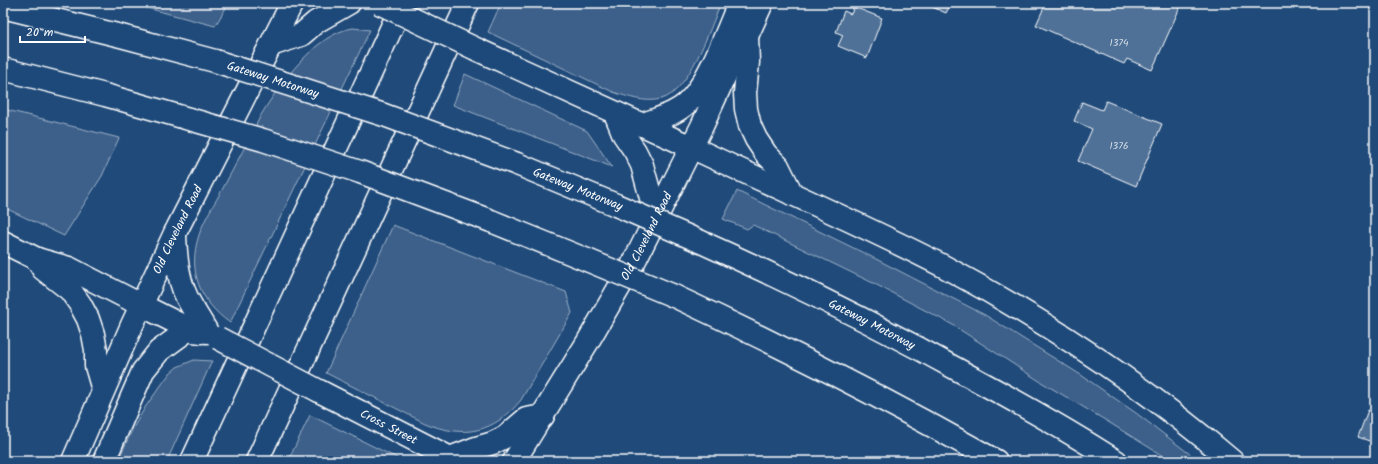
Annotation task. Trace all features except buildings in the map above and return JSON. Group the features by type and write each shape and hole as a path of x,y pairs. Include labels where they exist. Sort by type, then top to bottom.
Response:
{"main road":[{"name":"Old Cleveland Road","path":"73,461 175,233 292,3"},
{"path":"271,45 301,35 316,22 349,3"},
{"path":"379,3 792,194 945,267 1084,350 1154,399 1232,461"},
{"path":"192,461 403,3"},
{"path":"257,461 468,3"},
{"path":"641,125 679,110 692,98 709,71 739,3"},
{"name":"Old Cleveland Road","path":"514,461 543,416 620,287 691,147 732,60 747,36 762,3"},
{"name":"Gateway Motorway","path":"3,7 215,61 384,115 517,164 616,205 794,284 914,345 1015,401 1116,461"},
{"path":"747,36 748,62 744,93 750,126 763,149 778,166 792,194"},
{"path":"3,69 104,95 262,140 360,172 491,221 674,296 786,349 861,387 996,461"},
{"path":"615,113 624,135 635,151 642,165 656,216"},
{"path":"104,461 143,371 159,351 205,333 199,317 190,305 182,286 175,254 175,233"},
{"path":"3,242 37,259 44,270 70,290 80,304 94,334 96,366 104,390"},
{"name":"Cross Street","path":"37,259 69,268 142,305 205,333 453,460"},
{"path":"453,460 476,448 505,436 526,419 543,416"}],"shaded area":[{"path":"128,3 229,3 215,26"},
{"path":"501,3 721,3 705,43 681,85 671,94 661,99 649,100 637,99 613,92 488,32"},
{"path":"353,28 370,30 230,323 211,305 199,285 195,261 196,248 201,229 261,115 278,89 312,50 326,39 339,32"},
{"path":"465,74 587,131 612,167 453,105"},
{"path":"3,109 119,138 102,176 64,236 3,207"},
{"path":"737,191 874,258 985,315 1081,375 1136,413 1199,461 1171,461 1041,382 951,324 873,283 753,225 747,229 723,219"},
{"path":"393,225 566,292 572,313 521,400 500,420 489,426 478,430 465,431 453,431 439,428 425,423 326,373"},
{"path":"194,360 212,361 167,461 118,461 133,428 146,406 170,373 177,367"},
{"path":"310,415 403,461 288,461"}]}
